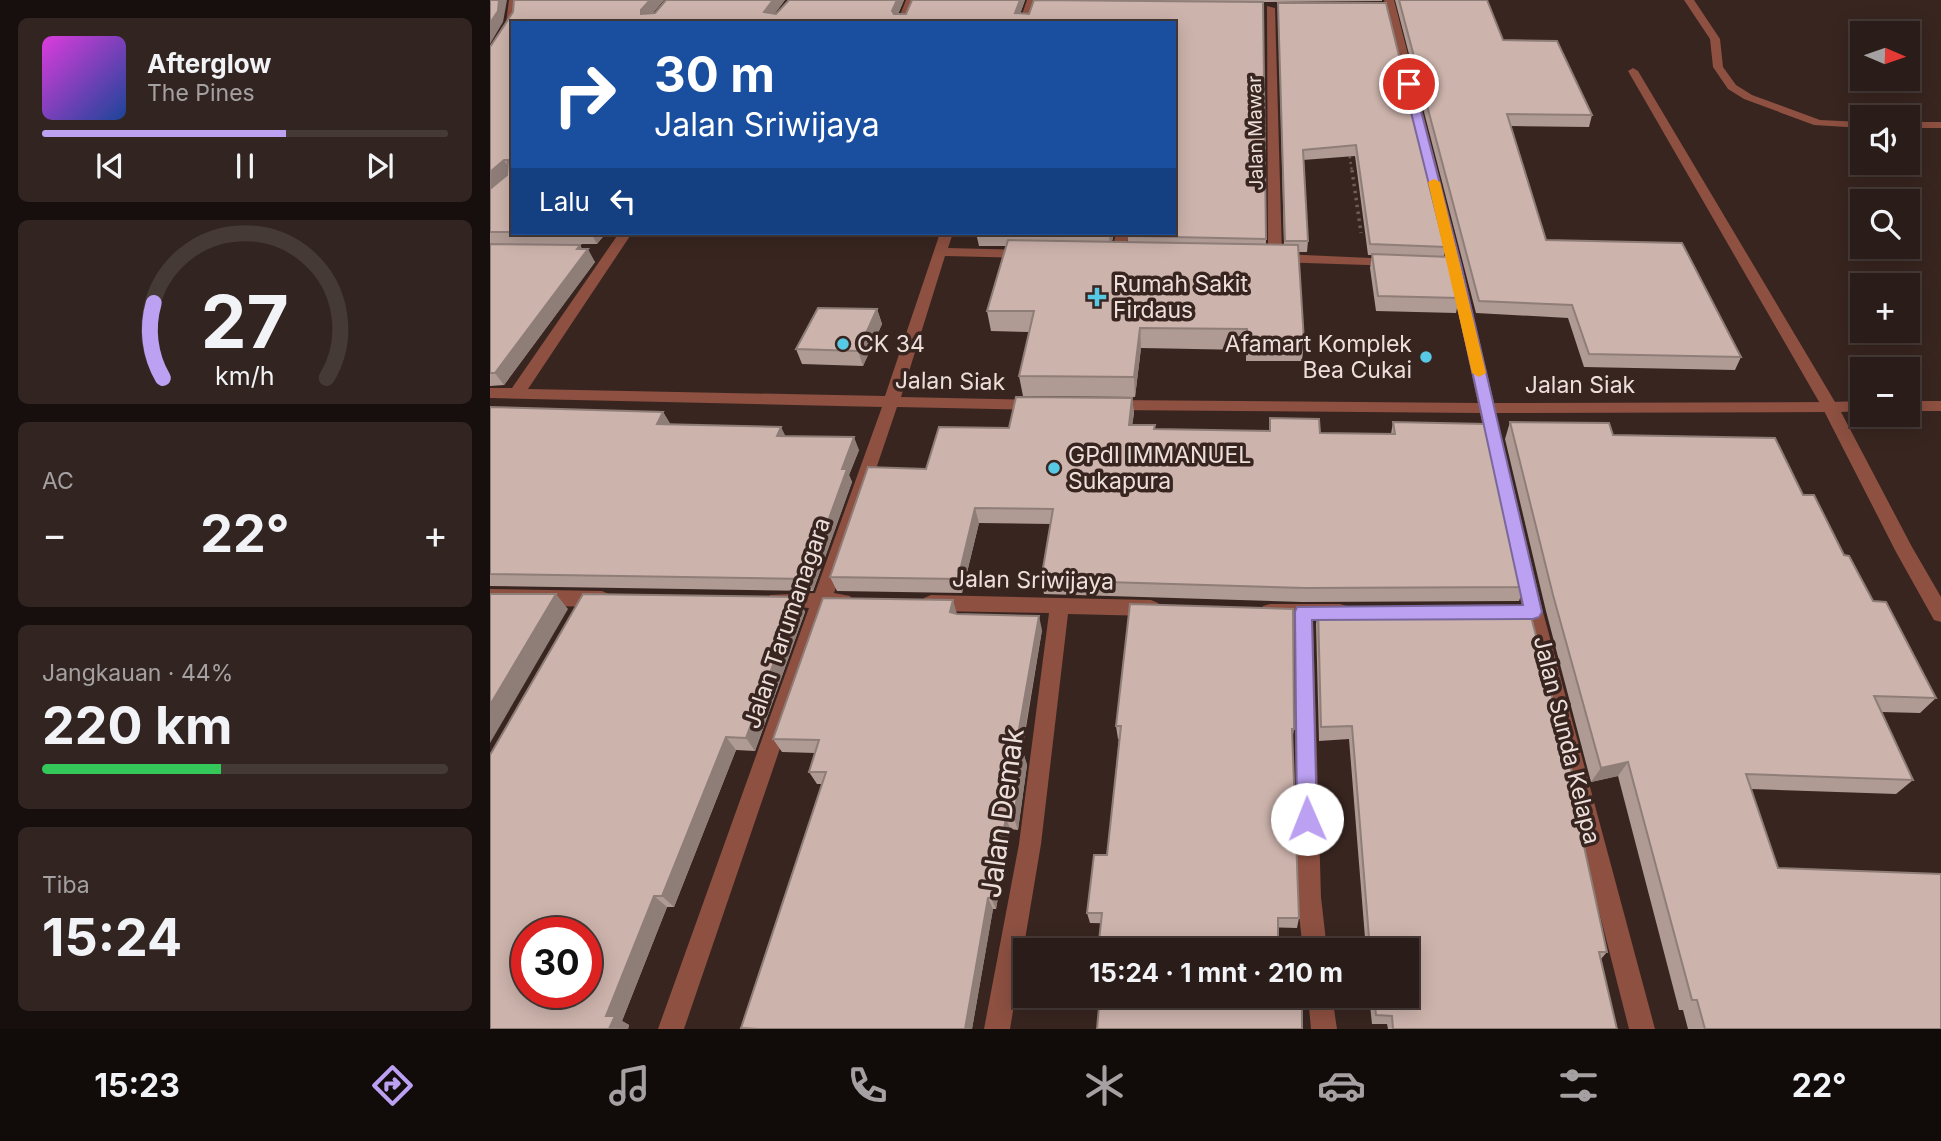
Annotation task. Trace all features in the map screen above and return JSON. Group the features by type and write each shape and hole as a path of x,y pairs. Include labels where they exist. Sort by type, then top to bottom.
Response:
{"street":[{"path":"511,21 514,0"},
{"path":"903,21 911,0"},
{"path":"1025,21 1032,0"},
{"path":"1689,0 1715,39 1718,67 1732,87 1748,97 1818,123 1850,124"},
{"name":"Jalan Sunda Kelapa","path":"1385,5 1486,408 1527,612 1642,1029"},
{"name":"Jalan Mawar","path":"1270,8 1269,258 1365,261"},
{"path":"490,57 511,23"},
{"path":"1633,71 1830,407 1905,552 1941,614"},
{"path":"1920,125 1941,125"},
{"path":"516,393 605,251 623,235"},
{"name":"Jalan Tarumanagara","path":"671,1029 891,403 945,235"},
{"path":"1118,256 1122,235"},
{"path":"939,252 1035,254"},
{"path":"1365,261 1404,263"},
{"name":"Jalan Siak","path":"490,393 1057,405"},
{"name":"Jalan Siak","path":"1098,405 1486,408 1850,406"},
{"path":"1920,406 1941,406"},
{"path":"490,597 615,599"},
{"path":"573,623 587,599"},
{"path":"752,600 861,601"},
{"name":"Jalan Sriwijaya","path":"914,602 1168,608"},
{"name":"Jalan Demak","path":"997,1029 1030,844 1060,605"},
{"path":"1250,611 1357,612"},
{"path":"1303,612 1309,897 1314,938"},
{"path":"1321,1008 1324,1029"}],"path":[{"path":"1348,141 1365,261"}],"building":[{"path":"490,0 499,0 498,11 490,23"},
{"path":"514,0 650,0 641,10 641,14 655,13 666,0 773,0 764,12 776,14 789,0 897,0 892,11 894,14 906,14 912,0 1020,0 1015,13 1029,14 1034,0 1263,2 1266,239 1128,236 1176,235 1176,21 511,21 511,232 490,232 490,189 507,175 508,160 504,160 490,172 490,47 513,12"},
{"path":"1399,0 1487,0 1503,40 1557,41 1592,115 1507,114 1546,240 1682,243 1741,357 1589,354 1572,305 1479,301"},
{"path":"1278,3 1386,3 1446,247 1370,244 1356,145 1303,150 1308,241 1285,241"},
{"path":"1008,240 1298,245 1304,341 1247,341 1247,329 1140,328 1134,377 1019,376 1034,311 987,311"},
{"path":"490,244 580,245 577,249 588,249 495,373 490,373"},
{"path":"1372,254 1450,257 1459,298 1378,296"},
{"path":"818,308 877,309 858,351 796,349"},
{"path":"1016,397 1132,398 1129,425 1155,425 1154,429 1270,431 1270,418 1319,419 1320,433 1395,434 1393,422 1487,424 1524,587 1305,588 1041,580 1053,509 975,508 958,579 830,577 868,467 926,469 939,427 1009,428"},
{"path":"490,407 663,412 657,424 781,427 777,436 854,437 842,469 847,469 807,579 490,574"},
{"path":"1510,422 1609,423 1613,435 1775,438 1803,495 1814,495 1844,555 1849,556 1873,601 1886,602 1936,698 1874,696 1913,780 1746,774 1778,868 1941,874 1941,1029 1705,1029 1697,1000 1692,1000 1628,762 1601,768 1553,595"},
{"path":"490,594 556,594 490,705"},
{"path":"583,594 798,597 746,738 726,737 662,896 654,896 606,1016 615,1016 609,1029 490,1029 490,755"},
{"path":"823,598 953,600 950,612 957,614 1039,616 1015,752 1023,752 1014,818 1006,818 991,898 988,898 965,1029 741,1028 826,772 809,772 819,740 773,739"},
{"path":"1130,604 1293,609 1292,729 1299,918 1278,918 1278,938 1099,938 1102,913 1087,913 1094,855 1107,855 1121,726 1116,726"},
{"path":"1318,609 1529,609 1573,776 1569,777 1607,952 1599,952 1617,1029 1393,1029 1392,1016 1376,1015 1375,1008 1419,1008 1419,938 1369,938 1352,726 1321,727"},
{"path":"1099,1008 1302,1008 1302,1029 1097,1029"}],"slow traffic":[{"path":"1434,182 1479,373"}],"place":[{"name":"Rumah Sakit Firdaus","path":"1097,297"},
{"name":"CK 34","path":"843,344"},
{"name":"Afamart Komplek Bea Cukai","path":"1426,357"},
{"name":"GPdI IMMANUEL Sukapura","path":"1054,468"}],"route":[{"path":"1307,819 1303,612 1533,612 1455,265 1409,84"}]}
